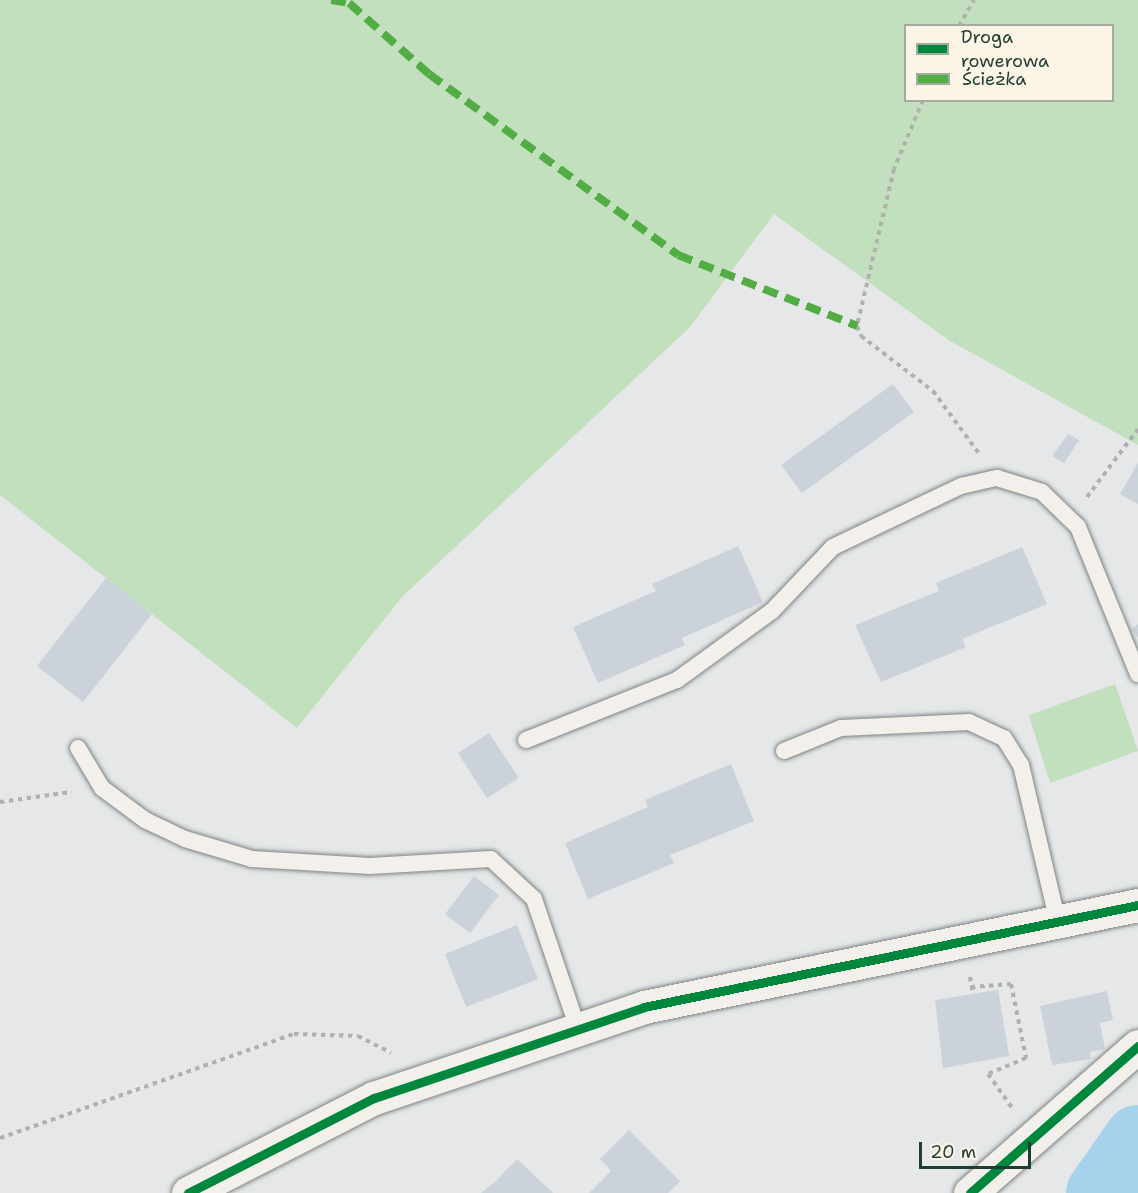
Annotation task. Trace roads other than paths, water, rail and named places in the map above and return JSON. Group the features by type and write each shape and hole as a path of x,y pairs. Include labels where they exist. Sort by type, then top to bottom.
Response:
{"street":[{"path":"188,1193 374,1098 644,1007 1057,919 1138,905"},
{"path":"970,1193 1138,1046"}],"lane":[{"path":"526,740 676,680 772,611 833,547 961,486 997,478 1042,492 1071,520 1138,674"},
{"path":"784,751 841,728 969,722 1004,738 1021,765 1057,919"},
{"path":"78,748 102,788 145,820 185,839 252,859 370,866 490,859 534,899 578,1029"}],"waterway":[{"path":"1100,1193 1138,1139"}]}
